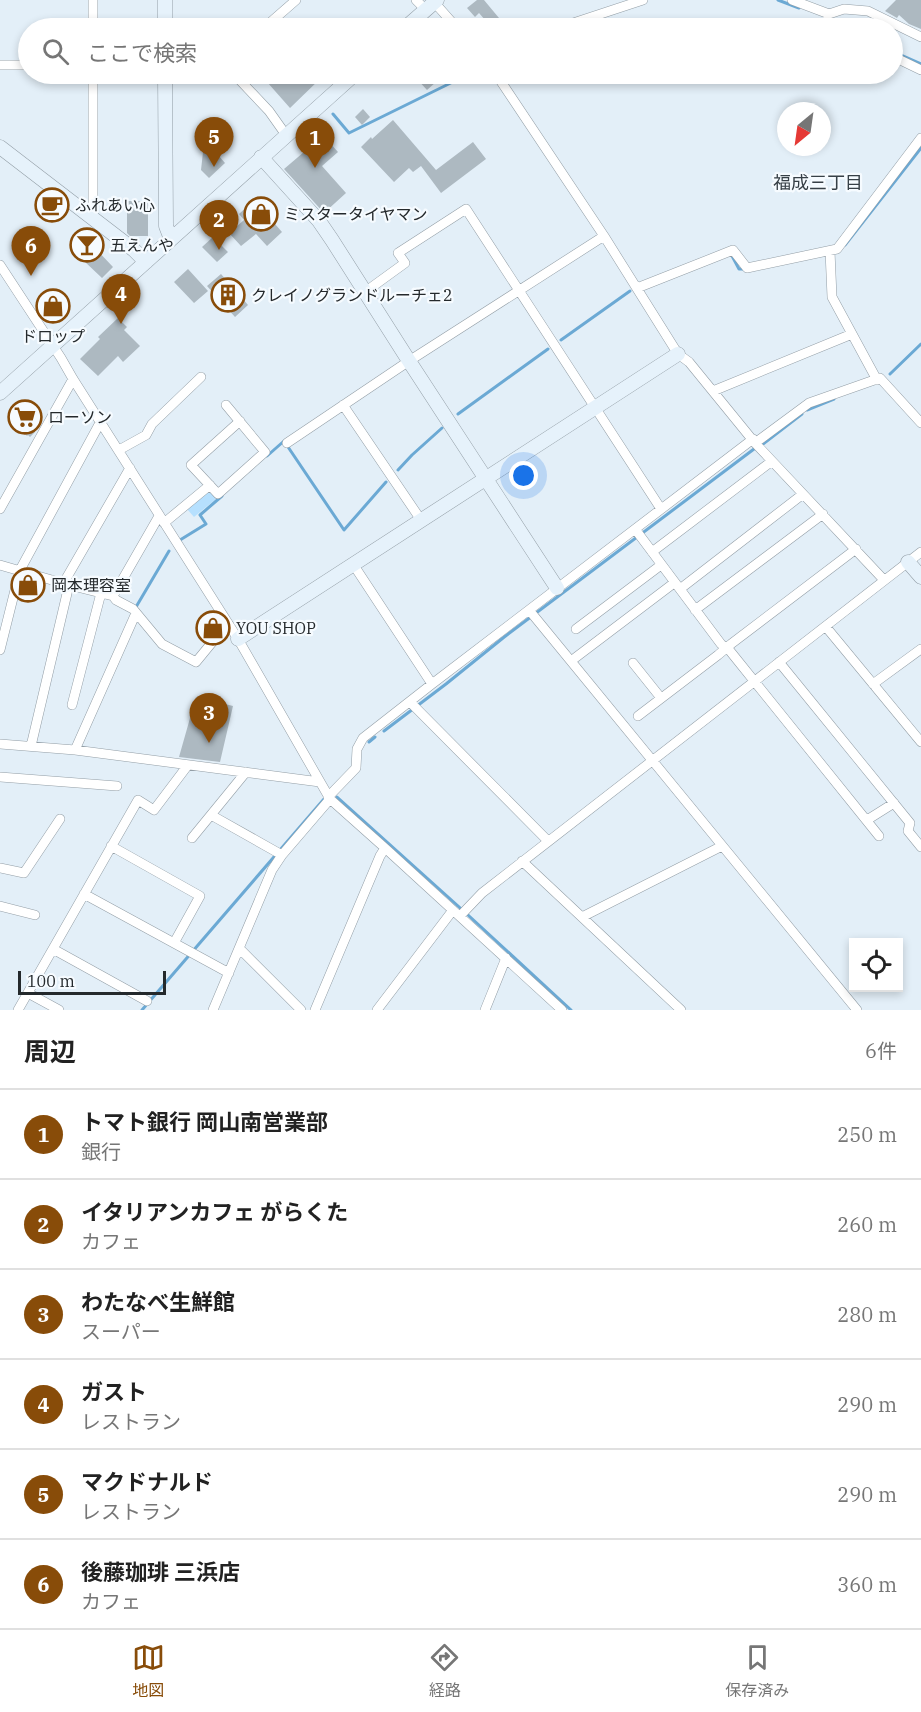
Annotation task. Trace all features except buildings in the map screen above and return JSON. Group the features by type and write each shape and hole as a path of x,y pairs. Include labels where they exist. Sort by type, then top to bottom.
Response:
{"street":[{"path":"93,0 93,18"},
{"path":"165,0 165,18"},
{"path":"275,18 296,0"},
{"path":"588,18 642,0"},
{"path":"792,0 828,16 841,4 868,11 882,18"},
{"path":"414,18 428,3 446,18"},
{"path":"903,28 921,37"},
{"path":"903,61 921,70"},
{"path":"0,65 18,65"},
{"path":"93,84 93,219"},
{"path":"165,84 166,226 171,239"},
{"path":"243,84 269,111 286,135"},
{"path":"2,387 53,346 344,84"},
{"path":"503,84 604,236 678,354 689,362 754,441 884,580"},
{"path":"637,288 733,250 747,267 837,249 921,138"},
{"path":"0,147 134,250 146,262"},
{"path":"261,157 319,221 557,588"},
{"path":"365,292 405,263 399,253 466,209 661,509"},
{"path":"287,443 409,361 604,236"},
{"path":"830,250 832,297 876,380"},
{"path":"0,265 238,639 329,798 460,912 562,1010"},
{"path":"713,391 852,334"},
{"path":"238,639 678,354"},
{"path":"119,450 146,435 152,423 201,377"},
{"path":"213,1010 278,853 356,768 357,749 363,738 413,706 432,684 532,614 557,588 638,533 661,509 809,403 880,378 921,423"},
{"path":"0,509 73,379"},
{"path":"226,405 265,452 218,494 191,465 240,422"},
{"path":"344,405 421,520"},
{"path":"0,650 20,570 101,421"},
{"path":"652,552 772,461"},
{"path":"31,746 66,585 130,468"},
{"path":"113,596 162,519 210,486"},
{"path":"571,661 803,494"},
{"path":"695,610 822,514"},
{"path":"638,533 721,644 730,651 879,836"},
{"path":"638,716 856,549"},
{"path":"377,1010 460,912 482,893 921,552"},
{"path":"908,562 921,577"},
{"path":"353,564 432,684"},
{"path":"0,565 66,585 113,596 133,609 162,644 196,662 228,623"},
{"path":"576,629 661,565"},
{"path":"72,705 101,593"},
{"path":"75,750 136,613"},
{"path":"532,614 857,1010"},
{"path":"826,627 921,742"},
{"path":"873,684 921,649"},
{"path":"779,662 910,823 908,831 921,847"},
{"path":"633,663 661,698"},
{"path":"413,706 548,841"},
{"path":"0,744 75,750 320,782"},
{"path":"18,1010 138,800 154,810 188,765"},
{"path":"192,838 246,772"},
{"path":"0,777 117,786"},
{"path":"867,820 894,803"},
{"path":"211,815 278,853"},
{"path":"0,868 24,873 60,819"},
{"path":"111,846 200,896 174,943"},
{"path":"582,917 722,846"},
{"path":"315,1010 385,848"},
{"path":"522,861 681,1010"},
{"path":"84,894 229,973"},
{"path":"0,906 35,915"},
{"path":"53,949 147,1001"},
{"path":"240,949 301,1010"},
{"path":"485,1010 506,958"},
{"path":"28,993 59,1010"}],"shaded area":[{"path":"209,490 216,499 194,517 187,509"}],"waterway":[{"path":"778,0 799,8"},
{"path":"903,56 921,64"},
{"path":"333,114 349,133 449,84"},
{"path":"845,245 921,148"},
{"path":"731,254 739,269 745,269"},
{"path":"561,340 630,291"},
{"path":"890,374 921,344"},
{"path":"458,414 548,349"},
{"path":"807,410 834,399"},
{"path":"763,444 802,414"},
{"path":"398,470 442,428"},
{"path":"267,456 284,441 344,530 386,482"},
{"path":"384,731 503,638 754,449"},
{"path":"180,540 206,524 200,515 222,496"},
{"path":"136,607 169,551"},
{"path":"369,742 375,737"},
{"path":"337,797 571,1010"},
{"path":"142,1010 324,799"}],"place":[{"name":"マクドナルド","path":"214,167"},
{"name":"トマト銀行 岡山南営業部","path":"315,168"},
{"name":"ふれあい心","path":"52,205"},
{"name":"ミスタータイヤマン","path":"261,214"},
{"name":"五えんや","path":"87,245"},
{"name":"イタリアンカフェ がらくた","path":"219,250"},
{"name":"後藤珈琲 三浜店","path":"31,276"},
{"name":"クレイノグランドルーチェ2","path":"228,295"},
{"name":"ドロップ","path":"53,306"},
{"name":"ガスト","path":"121,324"},
{"name":"ローソン","path":"25,417"},
{"name":"岡本理容室","path":"28,585"},
{"name":"YOU SHOP","path":"213,628"},
{"name":"わたなべ生鮮館","path":"209,743"}],"district":[{"name":"福成三丁目","path":"818,183"}]}
